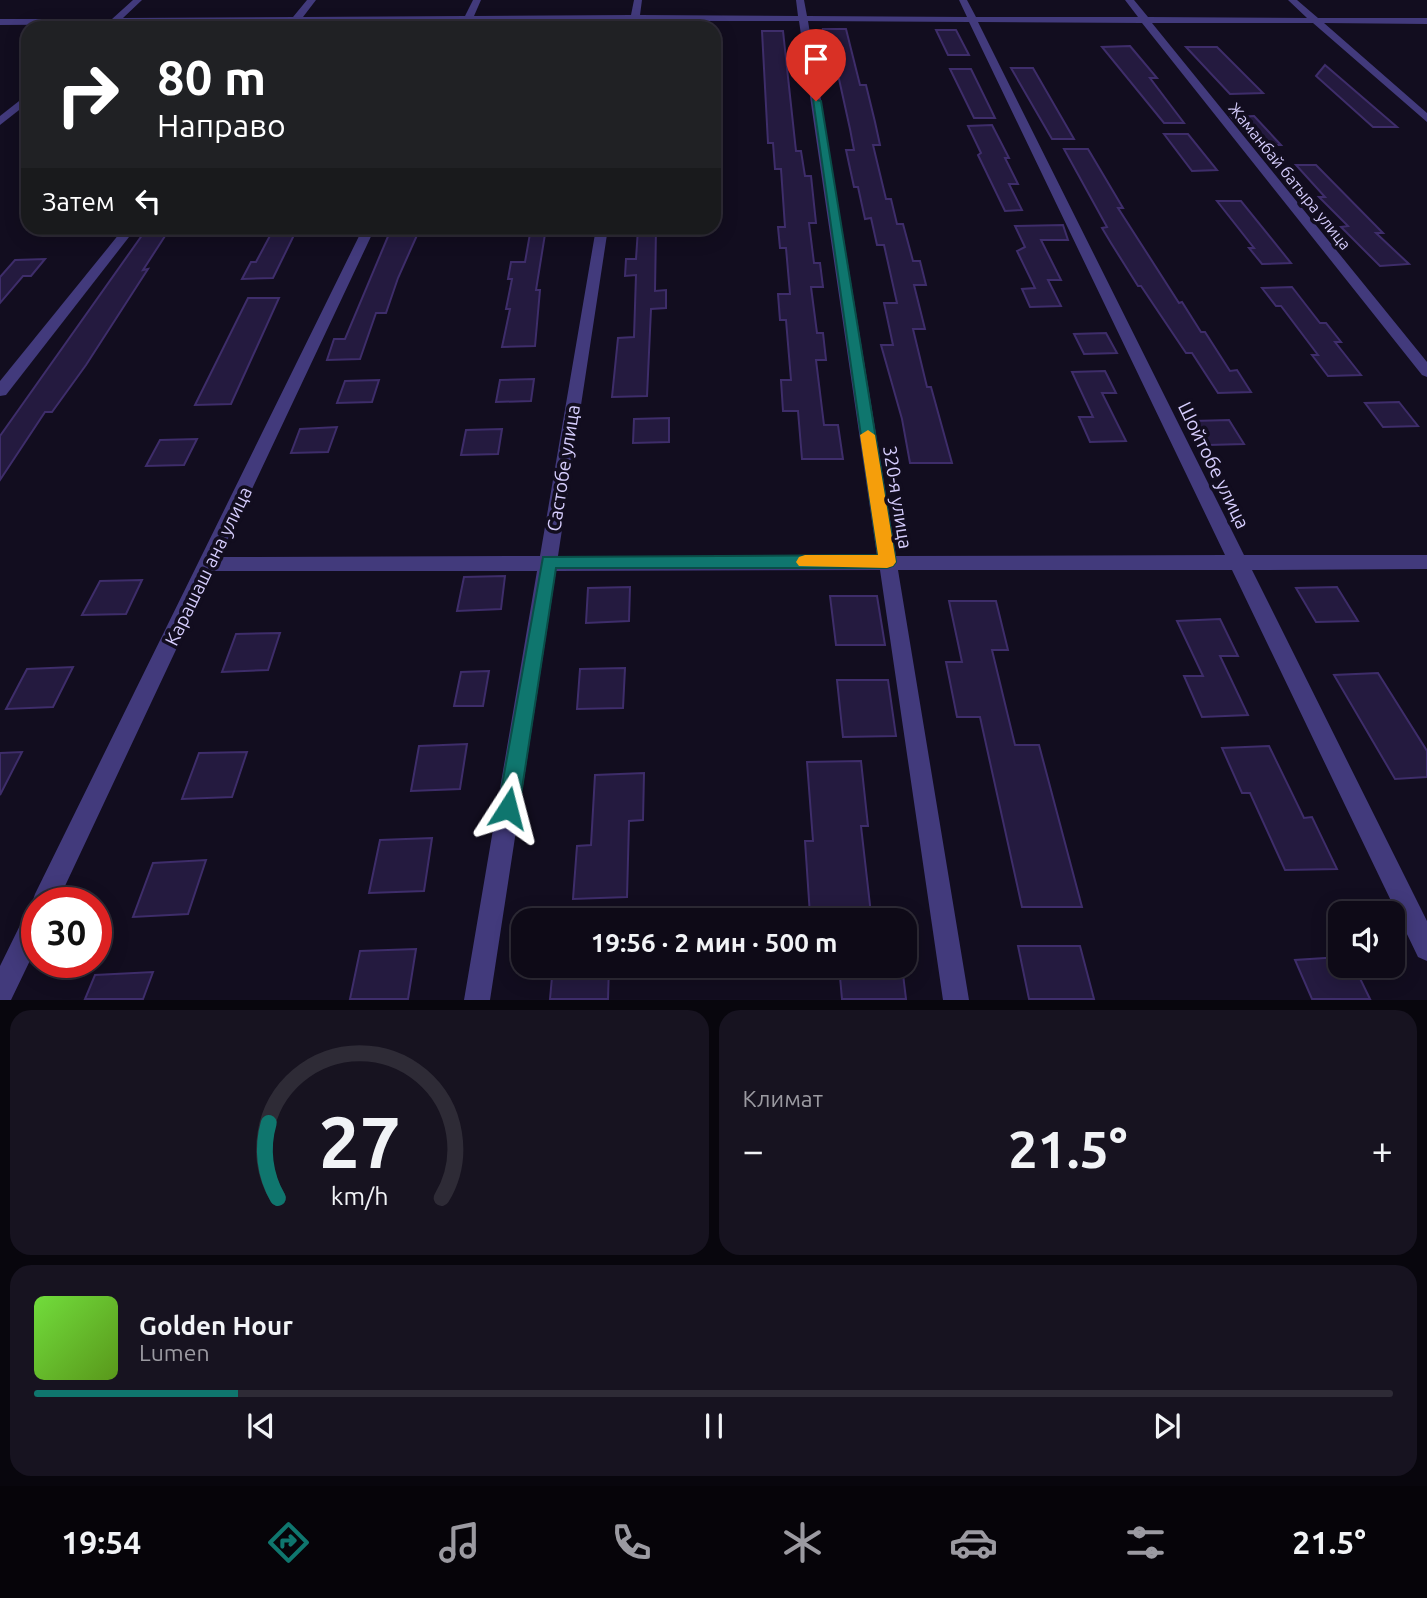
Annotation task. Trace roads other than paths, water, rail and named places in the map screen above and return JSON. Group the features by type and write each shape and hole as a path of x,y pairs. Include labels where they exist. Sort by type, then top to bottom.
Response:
{"street":[{"path":"114,21 138,0"},
{"path":"295,21 312,0"},
{"path":"467,21 477,0"},
{"path":"634,21 638,0"},
{"name":"320-я улица","path":"800,0 956,999"},
{"name":"Шойтобе улица","path":"964,0 1427,948"},
{"name":"Жаманбай батыра улица","path":"1129,0 1427,372"},
{"path":"1292,0 1427,119"},
{"path":"721,21 1144,19 1427,21"},
{"path":"0,22 21,22"},
{"path":"0,122 21,103"},
{"path":"0,391 124,235"},
{"name":"Карашаш ана улица","path":"52,887 366,235"},
{"name":"Састобе улица","path":"477,999 600,235"},
{"path":"209,564 549,561 1427,562"},
{"path":"0,994 21,951"}]}
